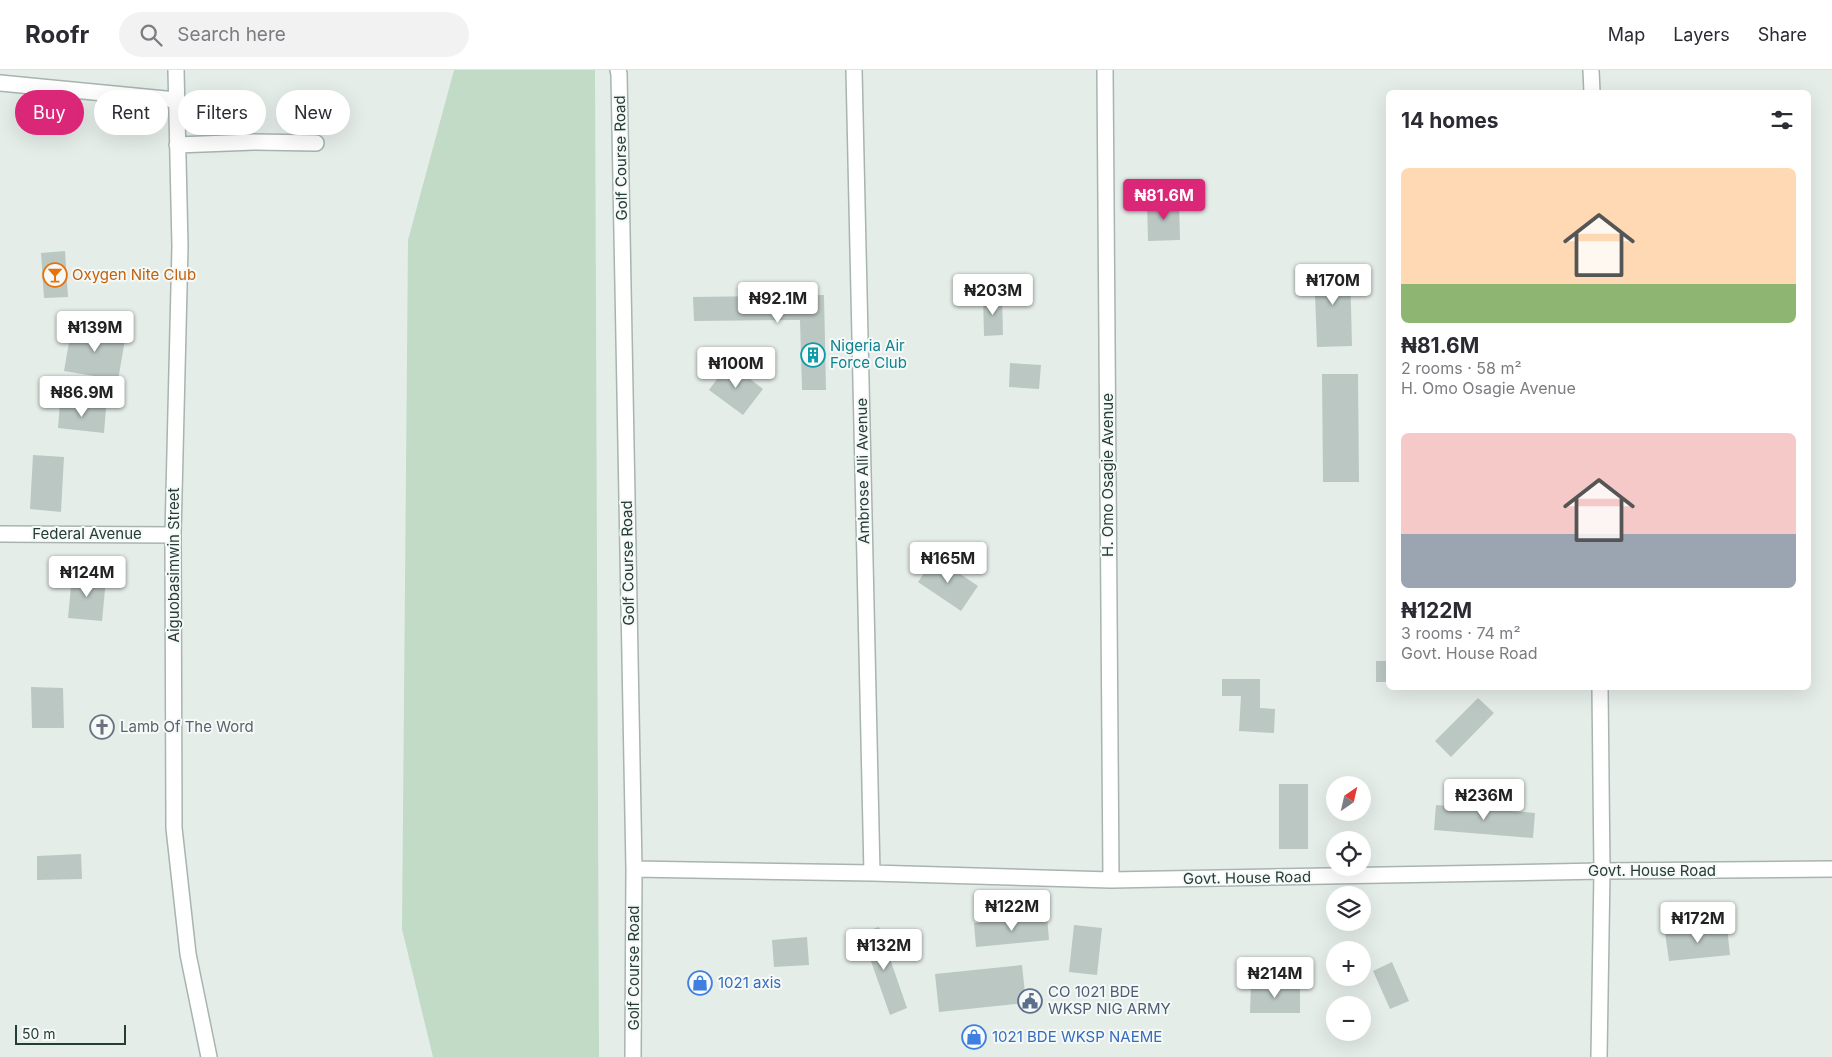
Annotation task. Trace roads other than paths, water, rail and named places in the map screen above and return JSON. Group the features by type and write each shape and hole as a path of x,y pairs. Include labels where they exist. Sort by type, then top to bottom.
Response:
{"street":[{"name":"Aiguobasimwin Street","path":"176,70 180,246 173,534 174,828 188,954 209,1057"},
{"name":"Ambrose Alli Avenue","path":"854,70 872,873"},
{"name":"H. Omo Osagie Avenue","path":"1105,70 1112,880"},
{"path":"1591,70 1592,90"},
{"name":"Golf Course Road","path":"620,71 634,869 633,1057"},
{"path":"0,84 176,100"},
{"path":"177,145 254,142 316,143"},
{"name":"Federal Avenue","path":"0,534 173,534"},
{"path":"1599,1057 1602,871 1600,690"},
{"name":"Govt. House Road","path":"634,869 1112,880 1602,871 1832,870"}],"place":[{"name":"Oxygen Nite Club","path":"55,275"},
{"name":"Nigeria Air Force Club","path":"813,355"},
{"name":"Lamb Of The Word","path":"102,727"},
{"name":"1021 axis","path":"700,983"},
{"name":"CO 1021 BDE WKSP NIG ARMY","path":"1030,1001"},
{"name":"1021 BDE WKSP NAEME","path":"974,1037"}]}
